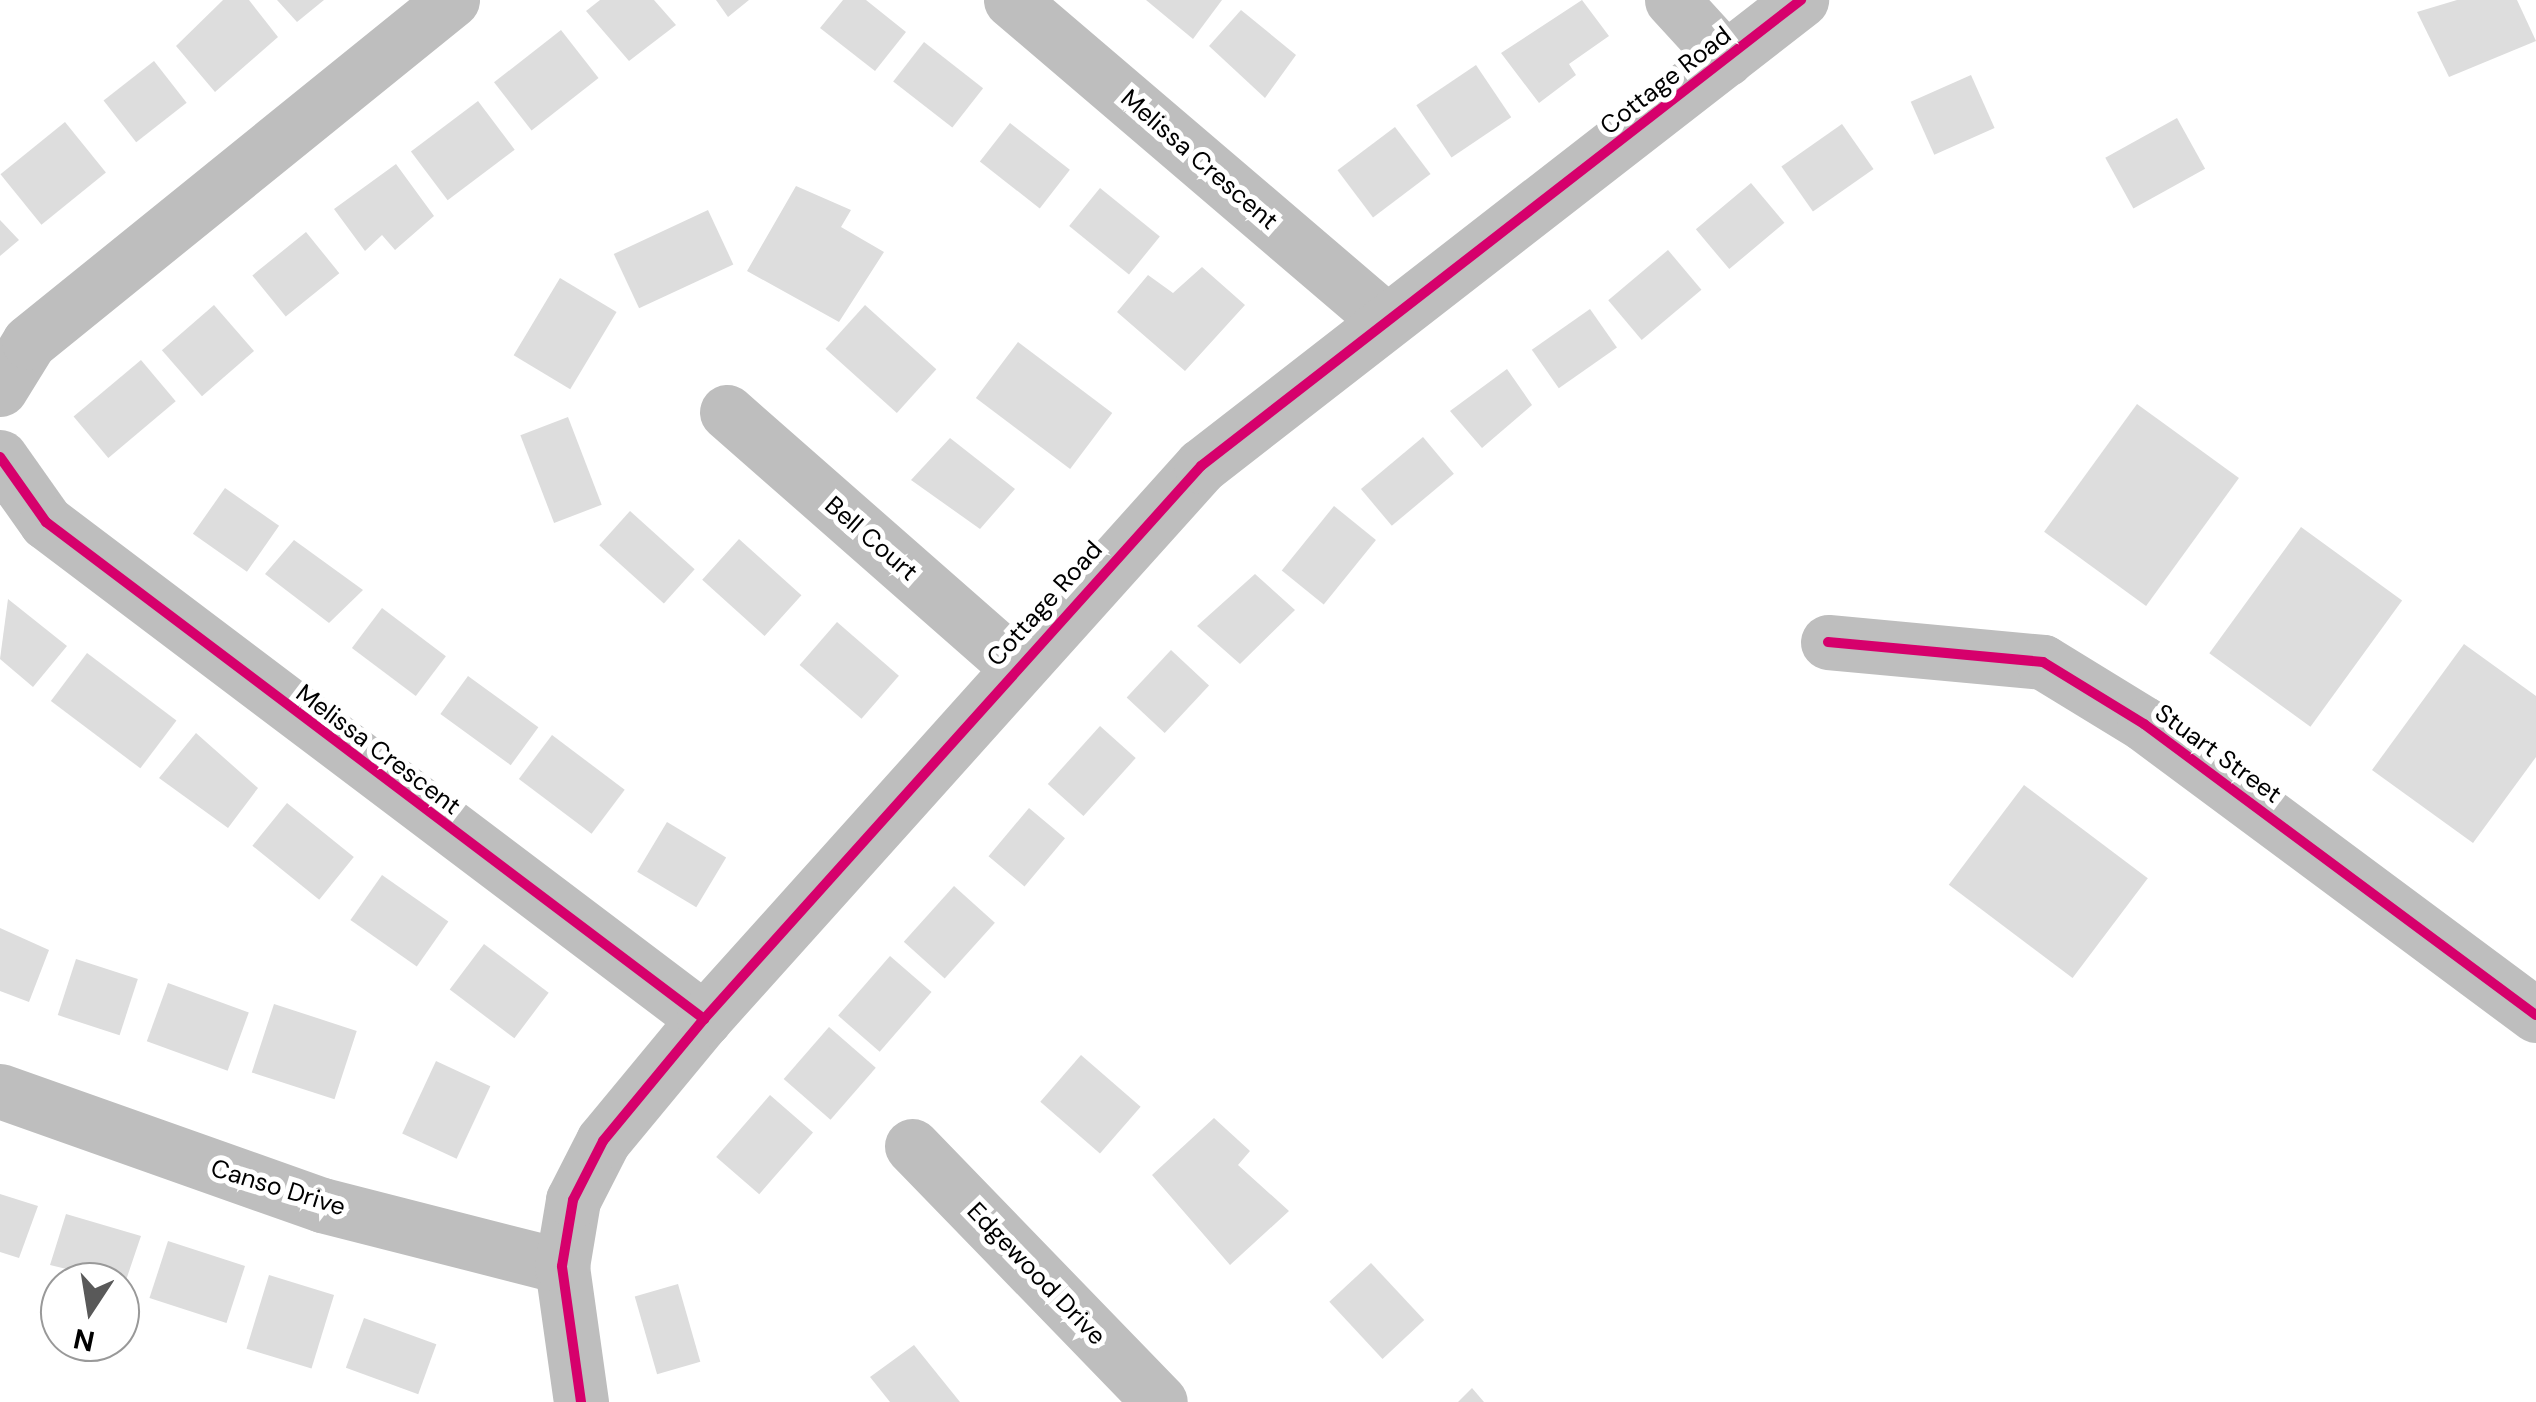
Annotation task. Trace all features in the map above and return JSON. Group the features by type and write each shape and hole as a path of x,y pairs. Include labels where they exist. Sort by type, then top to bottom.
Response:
{"street":[{"path":"0,389 29,342 452,0"},
{"name":"Melissa Crescent","path":"1011,0 1387,321"},
{"path":"1672,0 1726,59"},
{"name":"Cottage Road","path":"581,1402 562,1266 585,1171 704,1019 1016,666 1201,466 1802,0"},
{"name":"Bell Court","path":"727,412 1016,666"},
{"name":"Melissa Crescent","path":"0,456 46,522 704,1019"},
{"name":"Stuart Street","path":"1828,642 2044,662 2144,724 2536,1015"},
{"name":"Canso Drive","path":"0,1091 322,1204 562,1266"},
{"name":"Edgewood Drive","path":"912,1146 1160,1402"}],"building":[{"path":"223,0 249,0 278,37 215,92 176,46"},
{"path":"277,0 324,0 297,22"},
{"path":"600,0 654,0 676,25 629,61 586,11"},
{"path":"716,0 749,0 728,17"},
{"path":"843,0 866,0 906,32 875,71 820,28"},
{"path":"1146,0 1222,0 1193,39"},
{"path":"1582,0 1609,36 1569,64 1576,75 1539,103 1501,53"},
{"path":"2457,0 2517,0 2536,41 2449,77 2417,12"},
{"path":"1241,10 1296,55 1265,98 1209,46"},
{"path":"561,30 599,78 532,130 494,82"},
{"path":"924,42 983,88 952,128 893,81"},
{"path":"154,61 187,103 136,142 104,100"},
{"path":"1476,65 1511,117 1452,157 1416,105"},
{"path":"1971,75 1995,128 1934,155 1911,102"},
{"path":"478,101 515,150 448,200 411,152"},
{"path":"2177,118 2205,169 2133,208 2105,158"},
{"path":"65,122 106,173 41,225 0,174"},
{"path":"1010,123 1070,170 1040,208 980,162"},
{"path":"1842,124 1874,169 1813,211 1781,166"},
{"path":"1395,127 1431,174 1373,217 1337,170"},
{"path":"396,164 434,216 395,250 382,235 365,251 334,209"},
{"path":"1751,183 1784,223 1729,269 1696,229"},
{"path":"796,186 851,210 841,227 884,252 839,322 747,271"},
{"path":"1100,188 1160,236 1129,275 1069,226"},
{"path":"708,210 733,264 639,308 614,254"},
{"path":"0,220 19,240 0,256"},
{"path":"306,232 339,273 286,317 252,275"},
{"path":"1668,250 1701,290 1642,340 1608,300"},
{"path":"1202,267 1245,305 1185,371 1117,312 1148,275 1173,293"},
{"path":"560,278 617,312 570,389 514,355"},
{"path":"214,305 254,351 202,396 162,350"},
{"path":"865,305 936,369 897,413 826,349"},
{"path":"1590,309 1617,348 1559,388 1532,350"},
{"path":"1018,342 1112,413 1070,469 976,398"},
{"path":"141,360 176,401 108,458 74,417"},
{"path":"1507,369 1532,405 1482,448 1450,411"},
{"path":"2137,404 2239,478 2146,606 2044,532"},
{"path":"568,417 602,505 554,523 520,435"},
{"path":"1423,437 1454,474 1392,526 1361,489"},
{"path":"950,438 1015,489 980,529 911,480"},
{"path":"225,488 279,526 247,572 193,534"},
{"path":"1334,506 1376,540 1324,604 1282,571"},
{"path":"630,511 695,569 664,603 599,545"},
{"path":"2301,527 2402,600 2310,727 2209,653"},
{"path":"739,539 801,595 765,636 702,580"},
{"path":"294,540 363,590 329,623 265,574"},
{"path":"1255,574 1295,610 1240,664 1197,626"},
{"path":"8,599 67,646 33,687 0,659"},
{"path":"382,608 446,656 416,696 352,648"},
{"path":"837,622 899,676 861,719 800,665"},
{"path":"2464,644 2536,696 2536,757 2473,843 2372,770"},
{"path":"1171,650 1209,685 1165,733 1127,698"},
{"path":"87,653 176,720 140,768 51,701"},
{"path":"468,676 538,727 511,765 440,714"},
{"path":"1100,726 1136,758 1083,816 1048,784"},
{"path":"196,733 258,788 228,828 159,778"},
{"path":"552,735 625,790 592,834 519,779"},
{"path":"2024,785 2148,878 2073,978 1949,885"},
{"path":"287,803 354,857 319,900 252,846"},
{"path":"1029,808 1065,838 1025,886 989,856"},
{"path":"667,822 726,858 696,907 637,872"},
{"path":"382,875 448,921 417,967 350,920"},
{"path":"954,886 995,923 945,979 904,942"},
{"path":"0,928 49,950 29,1002 0,991"},
{"path":"484,944 549,993 514,1038 450,990"},
{"path":"890,956 932,992 880,1052 838,1016"},
{"path":"76,959 138,979 120,1035 58,1015"},
{"path":"168,983 249,1012 228,1071 147,1041"},
{"path":"274,1004 357,1031 334,1099 252,1072"},
{"path":"829,1027 876,1068 831,1120 784,1079"},
{"path":"1081,1055 1141,1107 1100,1154 1040,1102"},
{"path":"436,1061 490,1086 457,1159 402,1134"},
{"path":"770,1095 813,1132 759,1194 716,1157"},
{"path":"1214,1118 1250,1151 1238,1165 1289,1211 1230,1265 1152,1175"},
{"path":"0,1194 38,1206 19,1258 0,1252"},
{"path":"66,1214 141,1236 132,1262 51,1262"},
{"path":"168,1241 245,1266 226,1323 149,1298"},
{"path":"1371,1263 1424,1320 1383,1359 1329,1302"},
{"path":"269,1275 334,1295 312,1369 246,1349"},
{"path":"678,1284 700,1362 657,1374 635,1296"},
{"path":"364,1318 436,1344 418,1394 346,1368"},
{"path":"914,1345 960,1402 890,1402 870,1377"},
{"path":"1472,1388 1484,1402 1458,1402"}],"cycle path":[{"path":"581,1402 562,1266 573,1200 603,1141 704,1019 1201,466 1801,0"},
{"path":"0,457 46,522 704,1019"},
{"path":"1828,642 2043,662 2144,724 2536,1015"}]}
